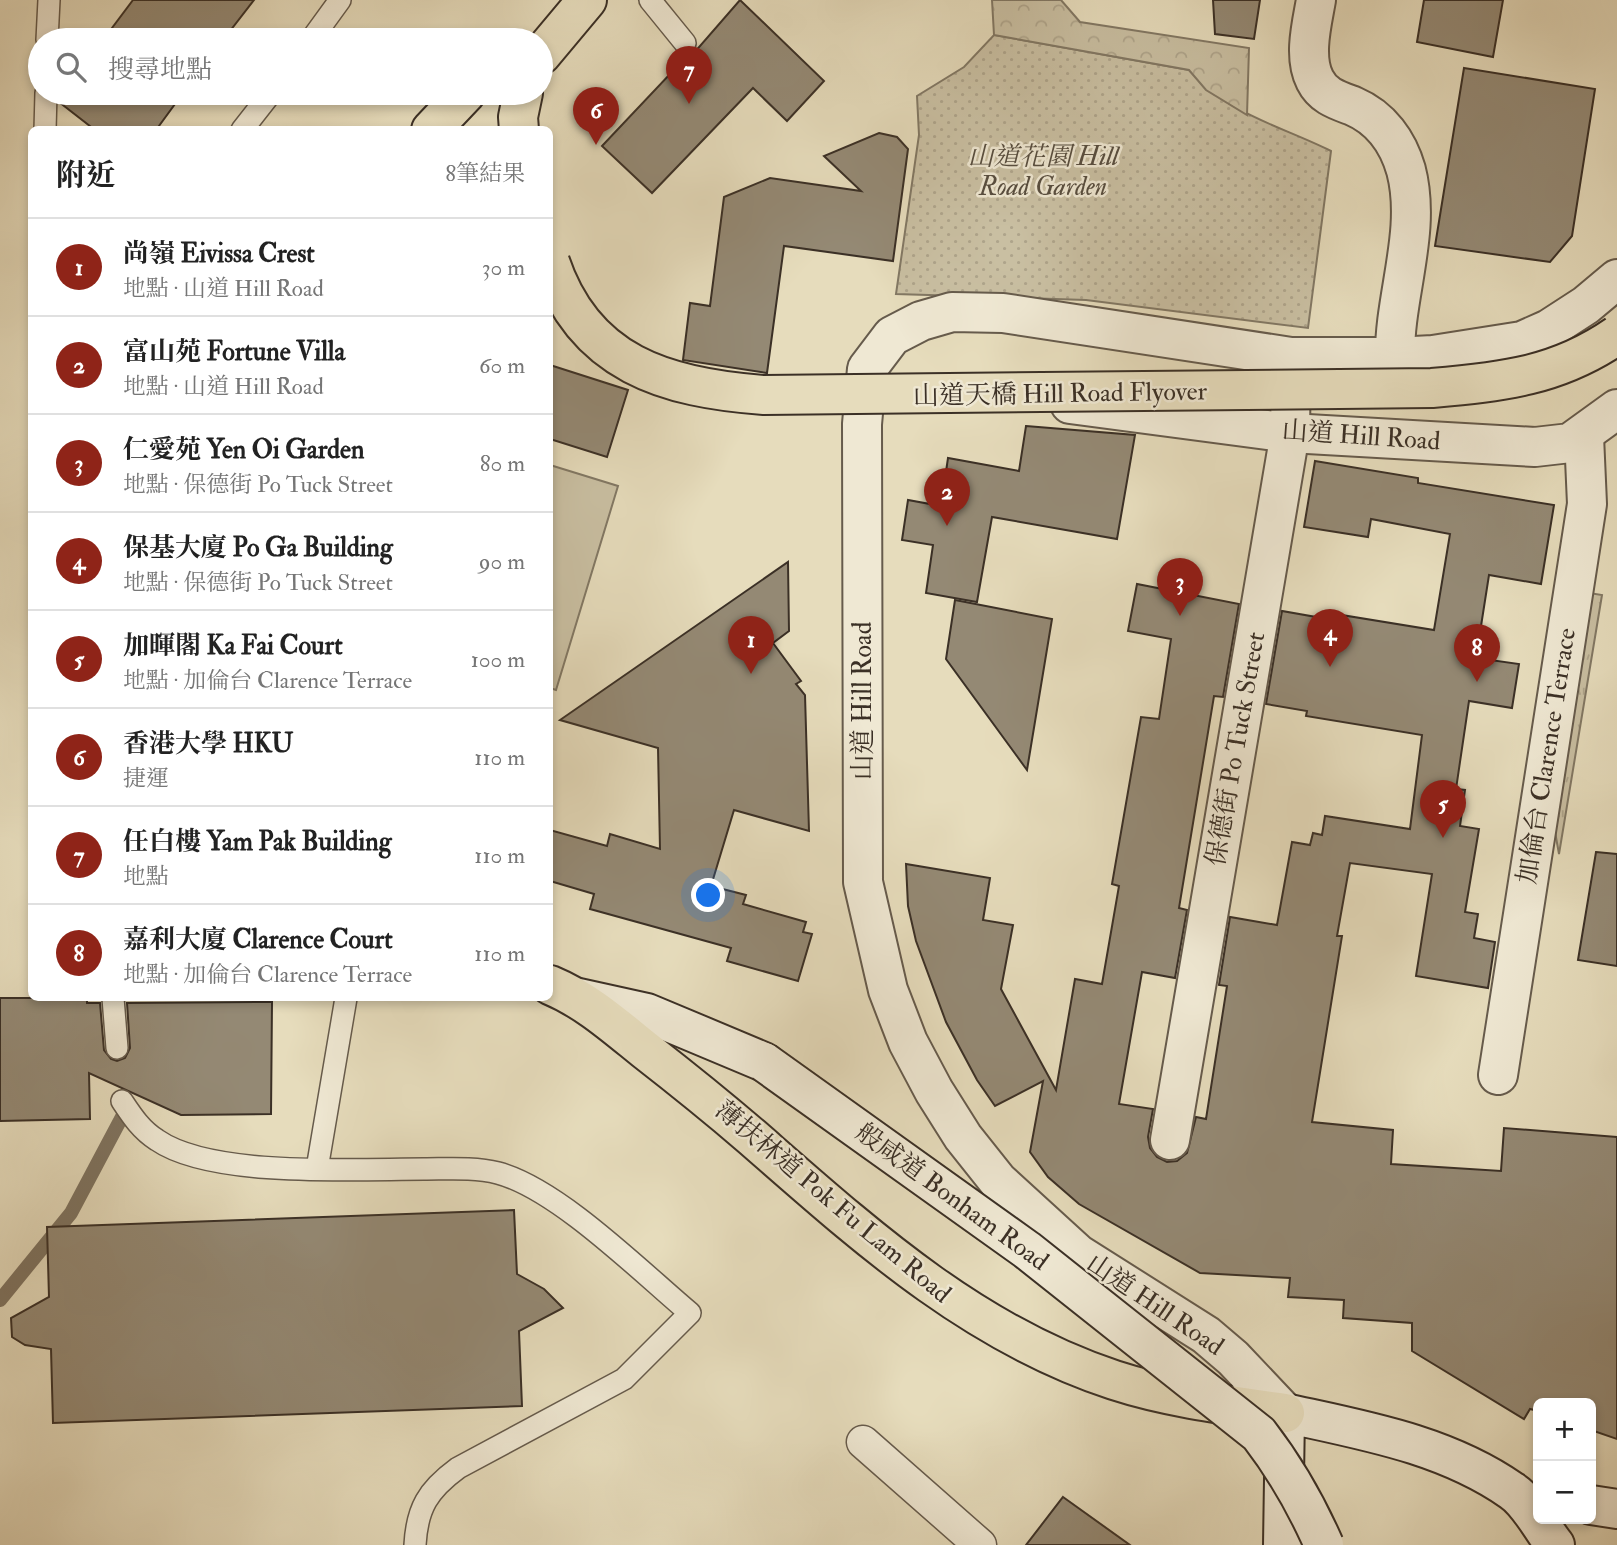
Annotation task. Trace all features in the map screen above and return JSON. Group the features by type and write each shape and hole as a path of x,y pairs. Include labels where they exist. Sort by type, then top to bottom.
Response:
{"main road":[{"path":"553,41 587,0"},
{"path":"434,126 454,105"},
{"name":"山道天橋 Hill Road Flyover","path":"553,269 570,309 594,335 633,366 683,385 764,395 1432,388 1482,384 1562,367 1617,335"},
{"name":"薄扶林道 Pok Fu Lam Road","path":"564,991 711,1101 904,1267 957,1305 1015,1337 1112,1379 1163,1394 1285,1413"}],"street":[{"path":"1316,0 1310,42 1314,78 1330,97 1363,112 1386,129 1399,152 1408,181 1409,232 1395,335 1395,357"},
{"name":"山道 Hill Road","path":"1285,1413 1234,1358 1206,1335 1078,1254 998,1181 963,1137 908,1042 888,990 863,882 862,424 867,369 892,336 921,321 952,313 1003,313 1292,357 1433,355 1522,341 1549,329 1586,306 1617,279"},
{"name":"保德街 Po Tuck Street","path":"1170,1140 1290,433 1292,357"},
{"name":"山道 Hill Road","path":"1052,401 1290,433 1535,447 1559,447 1584,436 1617,409"},
{"name":"加倫台 Clarence Terrace","path":"1497,1075 1587,504 1584,436"},
{"name":"般咸道 Bonham Road","path":"564,991 647,1013 764,1062 1027,1250 1259,1434 1301,1497 1324,1545"},
{"path":"1283,1545 1285,1413"},
{"name":"薄扶林道 Pok Fu Lam Road","path":"1285,1413 1360,1428 1426,1448 1526,1494 1555,1545"},
{"path":"863,1442 980,1545"},
{"path":"1596,1506 1617,1509"}],"lane":[{"path":"48,28 49,0"},
{"path":"320,28 340,0"},
{"path":"650,0 685,43"},
{"path":"45,126 46,105"},
{"path":"245,126 262,105"},
{"path":"113,1001 117,1048"},
{"path":"317,1169 345,1001"},
{"path":"122,1101 141,1128 178,1152 225,1163 317,1169 464,1169 496,1172 530,1184 558,1203 690,1312 624,1379 457,1468 435,1485 421,1509 415,1545"}],"green space":[{"path":"992,0 1061,0 1080,22 1249,48 1247,115 1206,90 1189,70 994,35"},
{"name":"山道花園 Hill Road Garden","path":"994,35 1189,70 1220,98 1237,108 1331,151 1308,328 1086,300 896,294 919,135 917,96 964,67"},
{"path":"553,466 618,486 556,690 553,689"},
{"path":"1583,592 1602,595 1559,854 1550,804"}],"building":[{"path":"133,0 254,0 232,28 112,28"},
{"path":"740,0 824,81 787,121 753,88 652,193 602,146 687,56 694,53"},
{"path":"1213,0 1260,0 1254,39 1215,34"},
{"path":"1424,0 1503,0 1493,57 1417,42"},
{"path":"1464,68 1595,89 1572,236 1550,262 1435,246"},
{"path":"63,105 174,105 159,126 90,126"},
{"path":"879,133 897,137 908,149 893,261 784,246 767,373 683,360 690,303 710,306 724,197 770,178 861,191 824,156"},
{"path":"553,366 628,390 607,457 553,440"},
{"path":"1026,426 1135,435 1117,539 992,517 977,602 926,593 933,545 902,540 908,500 941,506 948,458 1019,471"},
{"path":"1315,461 1418,478 1418,483 1554,505 1541,584 1489,575 1476,658 1519,664 1512,708 1469,701 1456,789 1465,790 1460,826 1479,829 1465,912 1478,914 1474,938 1495,942 1488,988 1416,976 1432,874 1350,863 1337,936 1342,936 1312,1122 1393,1130 1391,1164 1501,1171 1504,1128 1617,1137 1617,1439 1596,1432 1596,1398 1533,1398 1533,1410 1530,1409 1524,1419 1412,1351 1412,1323 1343,1318 1344,1300 1288,1297 1290,1278 1200,1273 1079,1204 1048,1177 1030,1152 1043,1081 995,1106 977,1080 946,1022 916,941 908,906 906,864 990,878 983,920 1013,925 1001,989 1056,1090 1075,979 1102,984 1119,886 1112,884 1141,717 1159,719 1171,639 1128,631 1137,584 1239,604 1223,697 1214,696 1179,908 1187,910 1175,978 1142,972 1119,1104 1153,1109 1148,1137 1150,1148 1157,1157 1167,1162 1177,1161 1187,1153 1196,1117 1206,1119 1227,986 1219,985 1230,917 1277,925 1292,842 1310,845 1313,833 1322,835 1325,816 1410,829 1422,735 1306,716 1307,711 1266,704 1282,611 1322,618 1323,612 1434,630 1450,534 1371,519 1368,537 1304,527"},
{"path":"788,562 789,631 773,643 801,681 796,684 805,695 809,831 734,810 711,886 746,895 743,904 806,922 803,932 812,934 798,981 727,961 731,948 590,909 594,894 553,882 553,831 607,846 610,834 660,849 658,748 560,720"},
{"path":"955,600 1052,619 1027,770 946,659"},
{"path":"1596,852 1617,854 1617,966 1578,960"},
{"path":"0,998 100,1003 104,1050 111,1059 117,1061 125,1058 130,1048 127,1003 272,1002 271,1114 181,1115 89,1073 90,1119 0,1121"},
{"path":"514,1210 517,1274 544,1289 563,1308 519,1331 522,1406 53,1423 51,1349 25,1345 12,1337 11,1318 49,1297 47,1227"},
{"path":"1063,1497 1130,1545 1026,1545"}],"waterway":[{"path":"0,1300 71,1213 123,1115"}],"place":[{"name":"任白樓 Yam Pak Building","path":"689,104"},
{"name":"香港大學 HKU","path":"596,145"},
{"name":"富山苑 Fortune Villa","path":"947,526"},
{"name":"仁愛苑 Yen Oi Garden","path":"1180,616"},
{"name":"保基大廈 Po Ga Building","path":"1330,667"},
{"name":"尚嶺 Eivissa Crest","path":"751,674"},
{"name":"嘉利大廈 Clarence Court","path":"1477,682"},
{"name":"加暉閣 Ka Fai Court","path":"1443,838"}]}
